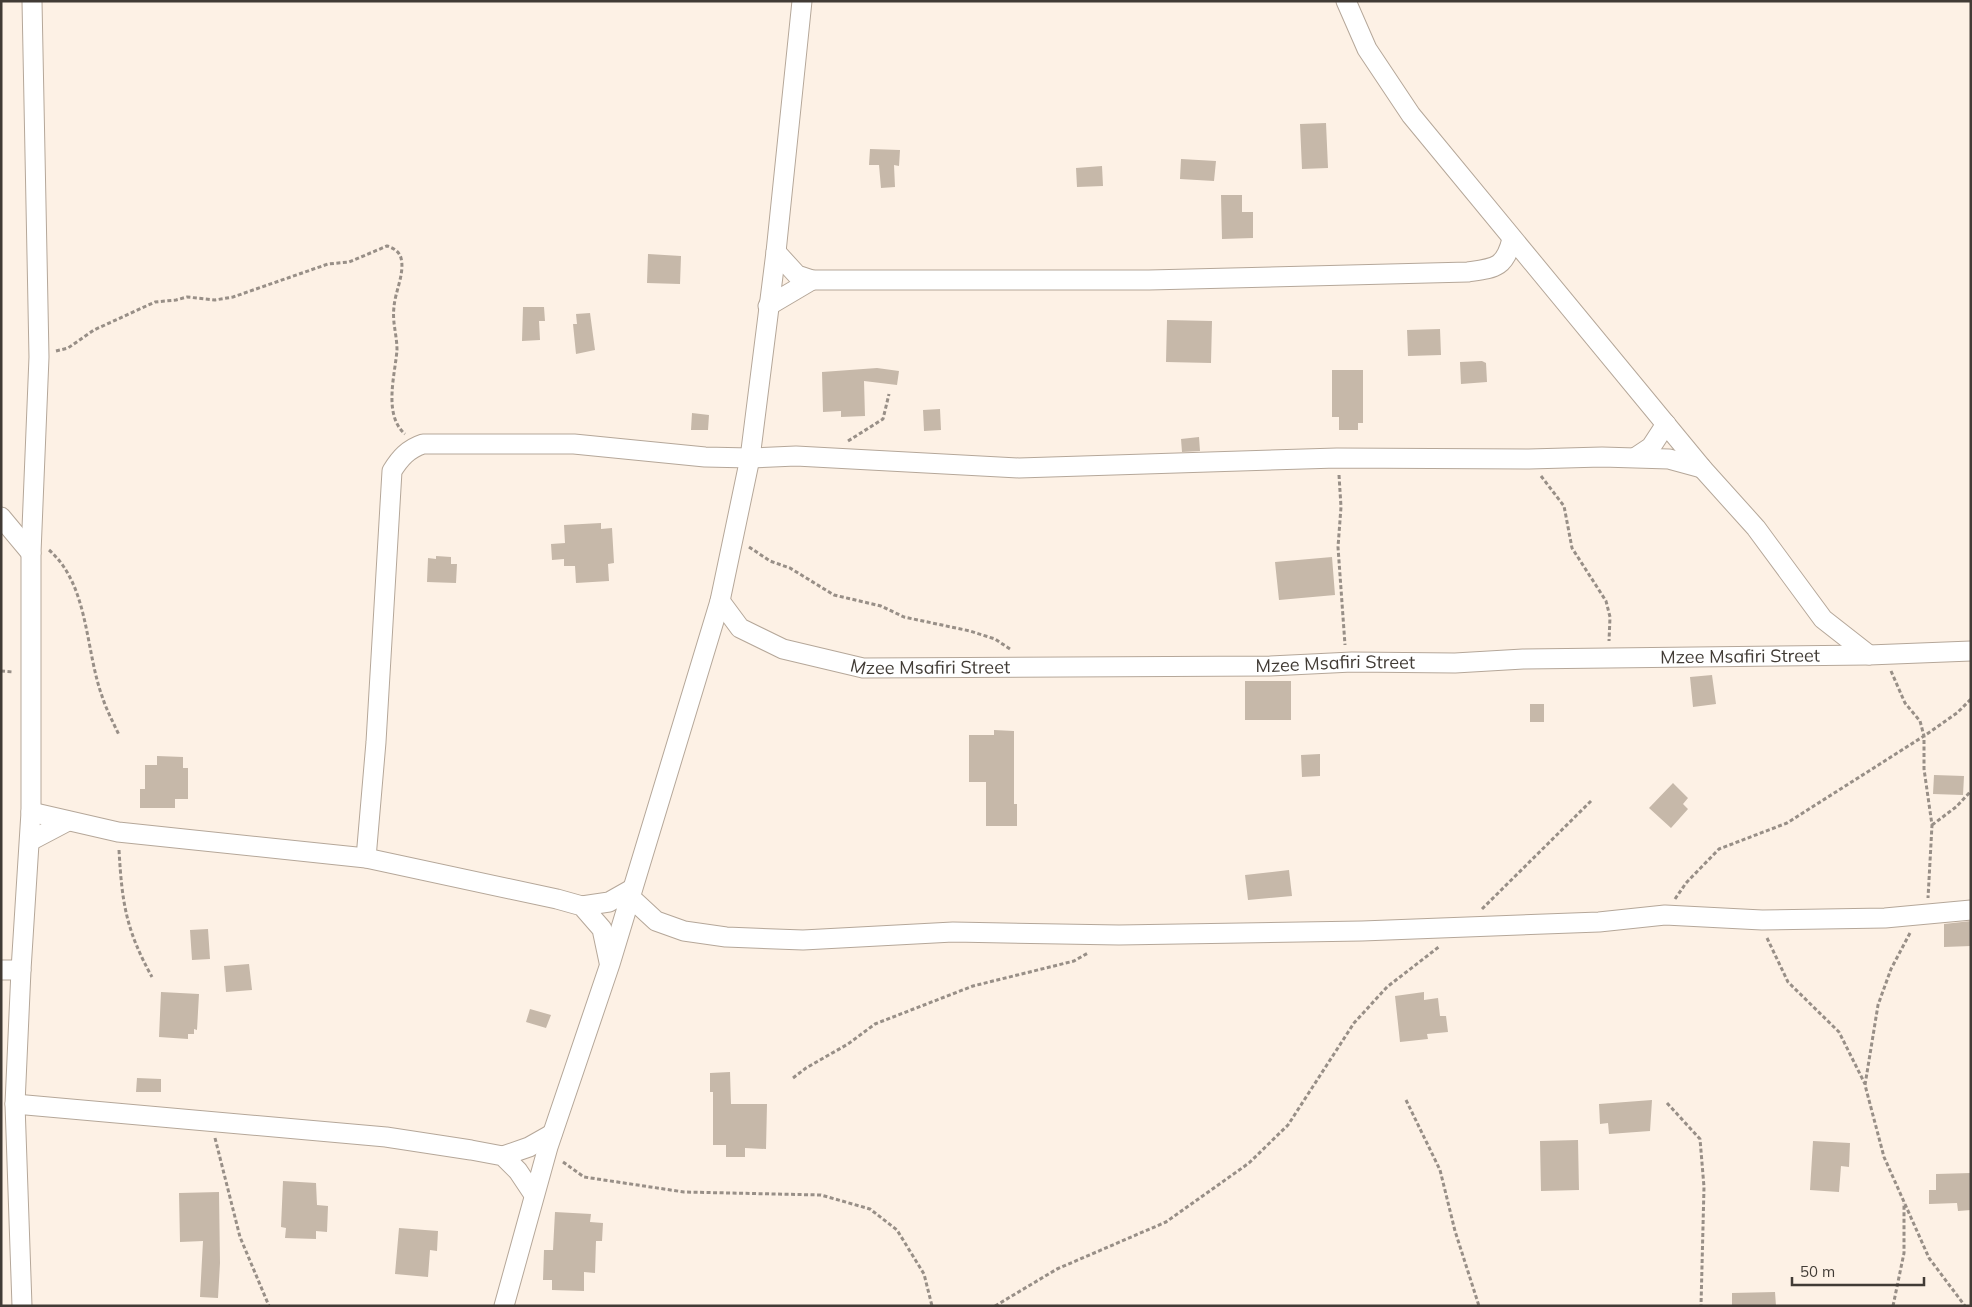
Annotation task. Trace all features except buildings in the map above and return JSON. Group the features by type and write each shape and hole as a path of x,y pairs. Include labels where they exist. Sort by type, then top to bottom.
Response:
{"street":[{"path":"22,1306 15,1104 20,970 31,812 31,553 38,356 32,1"},
{"path":"504,1306 550,1141 610,964 720,601 750,458 776,252 802,1"},
{"path":"1346,1 1367,48 1411,115 1702,468 1756,528 1823,619 1876,655"},
{"path":"776,252 797,274 812,280 1149,280 1468,272 1494,268 1503,262 1508,254 1512,239"},
{"path":"768,306 812,280"},
{"path":"1636,457 1651,447 1666,424"},
{"path":"366,858 376,742 392,471 399,460 412,448 423,444 574,444 705,457 796,456 1019,468 1337,458 1529,459 1636,457 1669,459 1702,468"},
{"path":"1,517 31,553"},
{"name":"Mzee Msafiri Street","path":"720,601 740,628 783,650 863,668 1270,666 1352,662 1455,663 1523,659 1876,655 1971,651"},
{"path":"31,812 118,832 366,858 498,885 582,906 609,902 630,893"},
{"path":"30,842 68,821"},
{"path":"630,893 656,921 684,931 726,937 804,940 953,932 1119,936 1362,931 1600,922 1665,915 1762,920 1885,918 1971,910"},
{"path":"582,906 602,929 610,964"},
{"path":"1,970 20,970"},
{"path":"15,1104 386,1137 503,1156 550,1141"},
{"path":"503,1156 518,1171 534,1195"}],"path":[{"path":"38,356 68,348 94,330 155,302 187,297 215,300 234,297 328,264 349,262 387,246 399,253 402,264 394,306 397,350 393,378 395,424 407,436 423,444"},
{"path":"838,458 844,443 883,419 889,394"},
{"path":"1337,458 1341,507 1338,547 1344,642 1352,662"},
{"path":"1529,459 1564,506 1572,548 1606,601 1610,617 1609,659"},
{"path":"734,533 754,553 790,568 834,595 881,606 904,618 970,631 994,639 1037,668"},
{"path":"32,534 61,560 73,585 102,696 118,735"},
{"path":"1865,1085 1878,1005 1891,969 1923,914 1932,825 1924,769 1924,736 1920,721 1906,703 1876,655"},
{"path":"1665,915 1686,883 1719,849 1787,822 1924,736 1956,713 1971,699"},
{"path":"1932,825 1956,807 1971,791"},
{"path":"1465,926 1592,800"},
{"path":"118,832 126,917 136,948 152,977"},
{"path":"1762,920 1788,982 1839,1032 1865,1085 1884,1158 1929,1258 1965,1306"},
{"path":"793,1078 806,1068 848,1044 875,1024 973,986 1074,961 1119,936"},
{"path":"995,1306 1057,1269 1166,1222 1249,1163 1288,1125 1354,1023 1387,987 1442,944"},
{"path":"1406,1100 1440,1170 1455,1231 1479,1306"},
{"path":"1667,1103 1700,1139 1704,1187 1701,1306"},
{"path":"211,1121 240,1237 269,1306"},
{"path":"550,1141 571,1170 584,1177 684,1192 821,1195 870,1209 897,1230 924,1274 932,1306"},
{"path":"1893,1306 1904,1253 1904,1202"}]}
